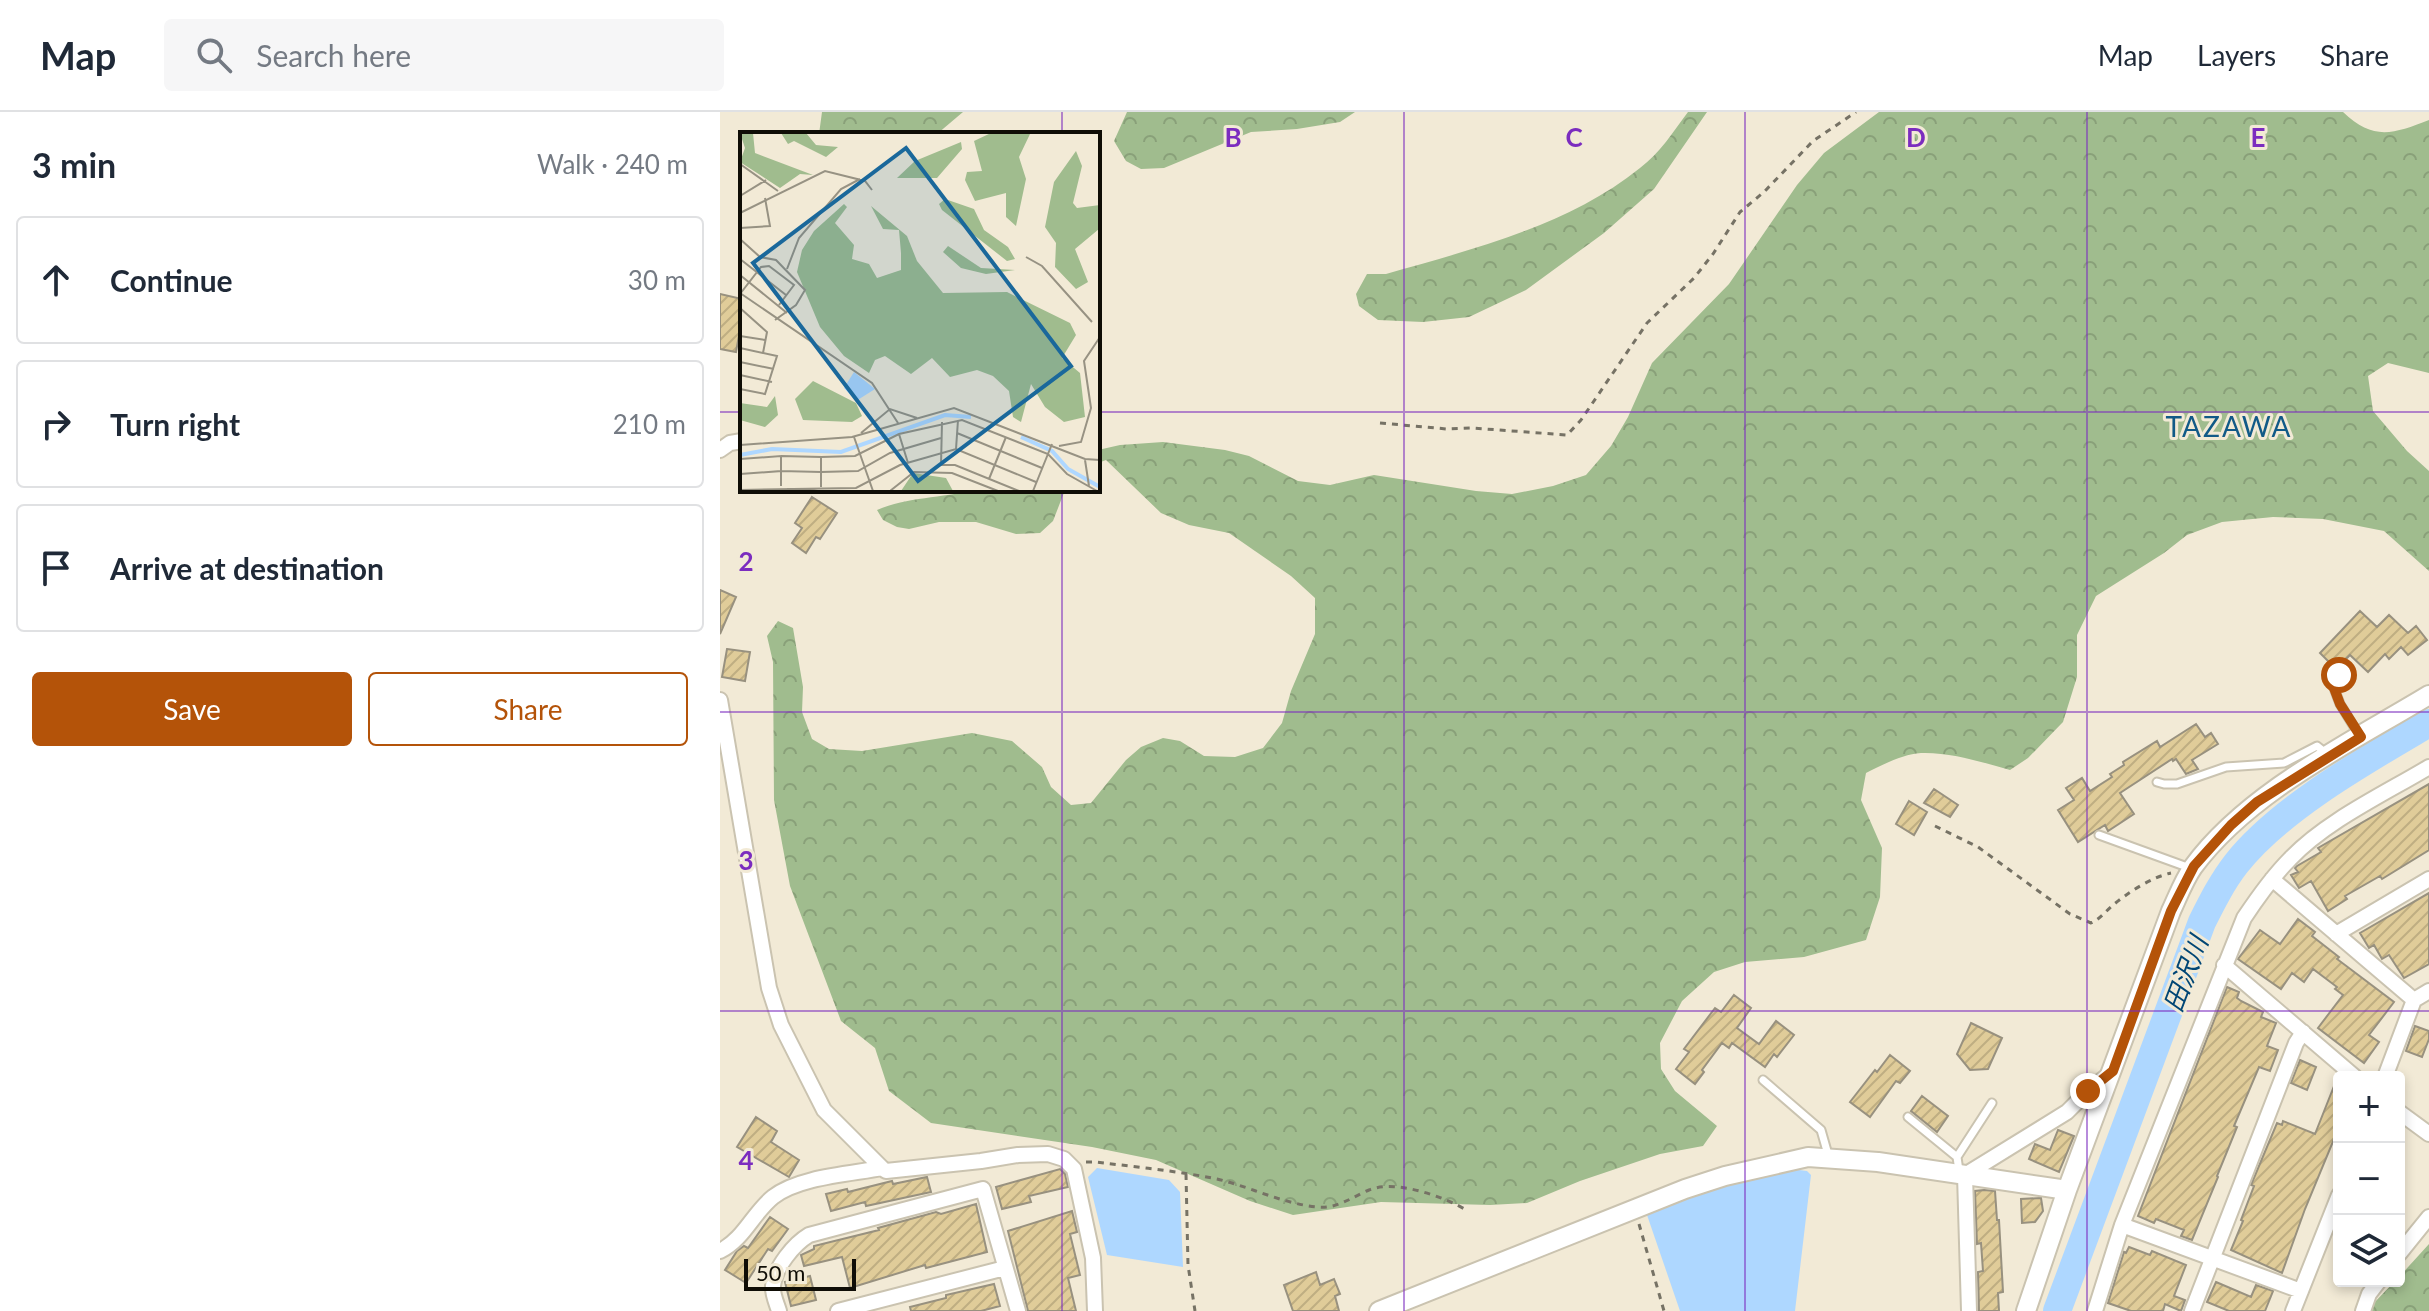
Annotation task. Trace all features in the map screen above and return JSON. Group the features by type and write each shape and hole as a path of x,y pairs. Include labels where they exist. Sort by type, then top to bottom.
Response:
{"street":[{"path":"720,450 730,443 740,441"},
{"path":"2026,1311 2067,1190 2171,911 2190,872 2231,825 2257,802 2429,695"},
{"path":"720,700 769,988 781,1025 824,1110 886,1171 1033,1155 1048,1154 1064,1159 1074,1169 1093,1258 1095,1311"},
{"path":"2095,1311 2122,1225 2244,918 2291,858 2328,829 2429,767"},
{"path":"2272,879 2414,1000"},
{"path":"2336,934 2429,879"},
{"path":"2224,965 2348,1071"},
{"path":"2387,1071 2414,1000 2429,991"},
{"path":"2192,1311 2296,1043 2303,1032"},
{"path":"1960,1169 2067,1112 2113,1071"},
{"path":"2405,1116 2429,1134"},
{"path":"1379,1311 1685,1189 1725,1176 1808,1157 1960,1169 2067,1190"},
{"path":"720,1251 740,1236 762,1207 785,1190 795,1185 882,1168"},
{"path":"1960,1169 1969,1311"},
{"path":"779,1311 773,1286 779,1270 796,1243 809,1235 983,1189 1018,1311"},
{"path":"2293,1311 2333,1210"},
{"path":"2405,1247 2429,1217"},
{"path":"2122,1225 2301,1291"},
{"path":"838,1311 1005,1268"},
{"path":"2363,1311 2374,1287"}],"lane":[{"path":"2339,675 2334,688 2340,704 2361,737"},
{"path":"2157,782 2177,784 2226,767 2284,763 2317,746 2329,756"},
{"path":"2099,835 2190,872"},
{"path":"1763,1080 1821,1130 1829,1158"},
{"path":"1908,1117 1960,1169 1992,1103"}],"path":[{"path":"1380,423 1567,435 1581,420 1647,323 1694,278 1740,212 1813,141 1856,112"},
{"path":"1935,826 1978,847 2070,914 2091,923 2100,919 2122,898 2163,875 2190,872"},
{"path":"1068,1163 1096,1162 1186,1174 1320,1208 1331,1207 1373,1188 1383,1187 1436,1196 1468,1211"},
{"path":"1186,1174 1188,1265 1195,1311"},
{"path":"1634,1209 1664,1311"}],"green space":[{"path":"822,112 963,112 939,132 819,132"},
{"path":"1127,112 1355,112 1340,122 1251,132 1164,168 1141,169 1126,161 1114,141"},
{"path":"1688,112 1707,112 1654,189 1604,233 1526,290 1469,317 1423,322 1378,320 1359,306 1356,294 1367,274 1386,274 1452,255 1519,233 1582,206 1654,156"},
{"path":"1879,112 2343,112 2364,127 2384,132 2405,129 2429,120 2429,373 2388,363 2368,376 2373,411 2407,451 2429,471 2429,571 2384,531 2323,519 2273,517 2222,522 2187,535 2096,596 2077,635 2077,677 2063,722 2028,758 2010,770 1955,756 1921,753 1886,763 1866,773 1861,800 1882,848 1880,897 1866,940 1804,957 1745,962 1714,972 1682,1001 1660,1043 1661,1069 1675,1091 1717,1126 1703,1146 1660,1154 1527,1203 1381,1202 1293,1215 1250,1201 1156,1160 1092,1147 931,1123 889,1091 875,1048 841,1021 790,886 774,800 773,662 767,636 778,621 793,628 803,687 802,712 812,739 829,749 862,751 972,733 1012,741 1042,767 1051,787 1071,805 1091,803 1126,760 1141,747 1163,738 1180,741 1204,756 1235,757 1263,748 1282,723 1291,691 1315,634 1315,598 1291,576 1229,533 1189,525 1161,513 1106,460 1100,462 1100,450 1163,442 1225,450 1249,456 1298,481 1330,485 1374,475 1512,494 1553,486 1586,475 1611,446 1652,363 1729,284 1797,185 1824,153"},
{"path":"963,492 1064,492 1053,521 1040,533 1016,534 976,522 939,522 909,529 897,527 883,520 877,510"},
{"path":"2429,1244 2429,1311 2372,1311 2372,1305 2389,1287 2405,1287 2405,1270"}],"water":[{"path":"1097,1168 1169,1180 1180,1192 1183,1267 1107,1255 1088,1177"},
{"path":"1799,1170 1811,1175 1795,1311 1680,1311 1647,1215 1739,1179"}],"building":[{"path":"720,294 740,299 740,330 736,352 720,349"},
{"path":"812,497 837,513 820,539 816,537 806,553 792,543 802,528 795,523"},
{"path":"720,590 736,597 720,634"},
{"path":"2360,611 2377,627 2389,615 2408,633 2416,626 2427,640 2408,655 2401,647 2389,659 2385,654 2368,672 2350,655 2336,669 2320,653"},
{"path":"727,649 750,652 745,681 722,677"},
{"path":"2196,724 2205,737 2211,733 2218,744 2192,760 2198,769 2186,774 2176,759 2172,759 2120,793 2134,814 2108,831 2105,825 2078,842 2058,810 2074,800 2066,788 2082,778 2090,791 2112,777 2110,774 2124,765 2123,762 2157,741 2160,747"},
{"path":"2429,784 2429,850 2382,879 2380,876 2345,896 2347,899 2328,911 2311,881 2299,888 2291,875 2298,872 2297,866 2321,852 2318,848"},
{"path":"1934,789 1958,805 1950,817 1924,803"},
{"path":"1909,801 1927,812 1914,835 1896,824"},
{"path":"2429,893 2429,964 2404,978 2389,955 2382,959 2374,945 2369,948 2360,933"},
{"path":"2298,919 2315,932 2312,936 2339,957 2337,959 2394,1002 2369,1035 2379,1042 2364,1063 2318,1028 2343,995 2335,989 2337,987 2313,969 2304,982 2292,973 2281,989 2238,959 2260,930 2280,944"},
{"path":"2227,987 2239,992 2237,998 2241,1001 2263,1012 2261,1017 2276,1023 2267,1046 2278,1050 2270,1071 2259,1067 2192,1240 2181,1236 2184,1230 2138,1216"},
{"path":"1734,995 1751,1008 1737,1028 1759,1044 1776,1021 1794,1035 1765,1067 1732,1043 1729,1048 1722,1043 1695,1084 1676,1069 1689,1052 1684,1049 1715,1008 1721,1012"},
{"path":"1971,1023 2002,1038 1988,1069 1970,1070 1957,1054"},
{"path":"2415,1026 2429,1031 2422,1057 2406,1051"},
{"path":"1890,1055 1910,1071 1900,1083 1896,1081 1870,1117 1850,1102"},
{"path":"2300,1060 2316,1067 2307,1090 2291,1083"},
{"path":"2333,1089 2333,1141 2282,1273 2231,1250 2254,1186 2251,1185 2277,1123 2282,1125 2283,1121 2315,1134"},
{"path":"1922,1096 1948,1116 1937,1132 1911,1111"},
{"path":"756,1117 777,1131 771,1142 799,1160 789,1177 737,1147"},
{"path":"2058,1130 2074,1136 2059,1172 2029,1159 2035,1144 2050,1150"},
{"path":"1060,1169 1065,1174 1068,1187 1029,1196 1031,1202 1002,1209 996,1187"},
{"path":"927,1177 931,1192 866,1206 865,1202 831,1211 826,1194 892,1181 893,1184"},
{"path":"1975,1191 1995,1191 1999,1220 2003,1292 1998,1293 1999,1311 1979,1311 1978,1272 1983,1271 1981,1243 1977,1244"},
{"path":"2041,1198 2043,1211 2035,1222 2022,1223 2021,1199"},
{"path":"976,1204 987,1252 926,1268 925,1265 850,1288 842,1257 804,1266 801,1255 814,1249 814,1246"},
{"path":"1072,1211 1077,1232 1070,1234 1080,1275 1068,1278 1076,1311 1028,1311 1008,1231"},
{"path":"770,1217 788,1229 772,1251 768,1249 746,1283 725,1270 737,1251 744,1246 748,1248"},
{"path":"2129,1247 2150,1255 2152,1251 2186,1265 2174,1296 2185,1300 2181,1311 2165,1304 2163,1311 2131,1311 2108,1303 2124,1252"},
{"path":"1316,1272 1320,1285 1334,1279 1340,1294 1335,1296 1339,1311 1293,1311 1284,1285"},
{"path":"810,1276 816,1300 791,1306 785,1282"},
{"path":"2216,1282 2251,1297 2256,1285 2273,1291 2265,1311 2229,1311 2207,1302"},
{"path":"994,1284 1000,1306 981,1311 911,1311 910,1307 946,1298 946,1295"}],"waterway":[{"name":"田沢川","path":"2057,1311 2202,922 2226,878 2254,843 2300,804 2429,723"}],"district":[{"name":"TAZAWA","path":"2229,427"}],"route":[{"path":"2088,1091 2113,1071 2171,911 2194,866 2257,802 2361,737 2340,704 2334,688 2339,675"}]}
